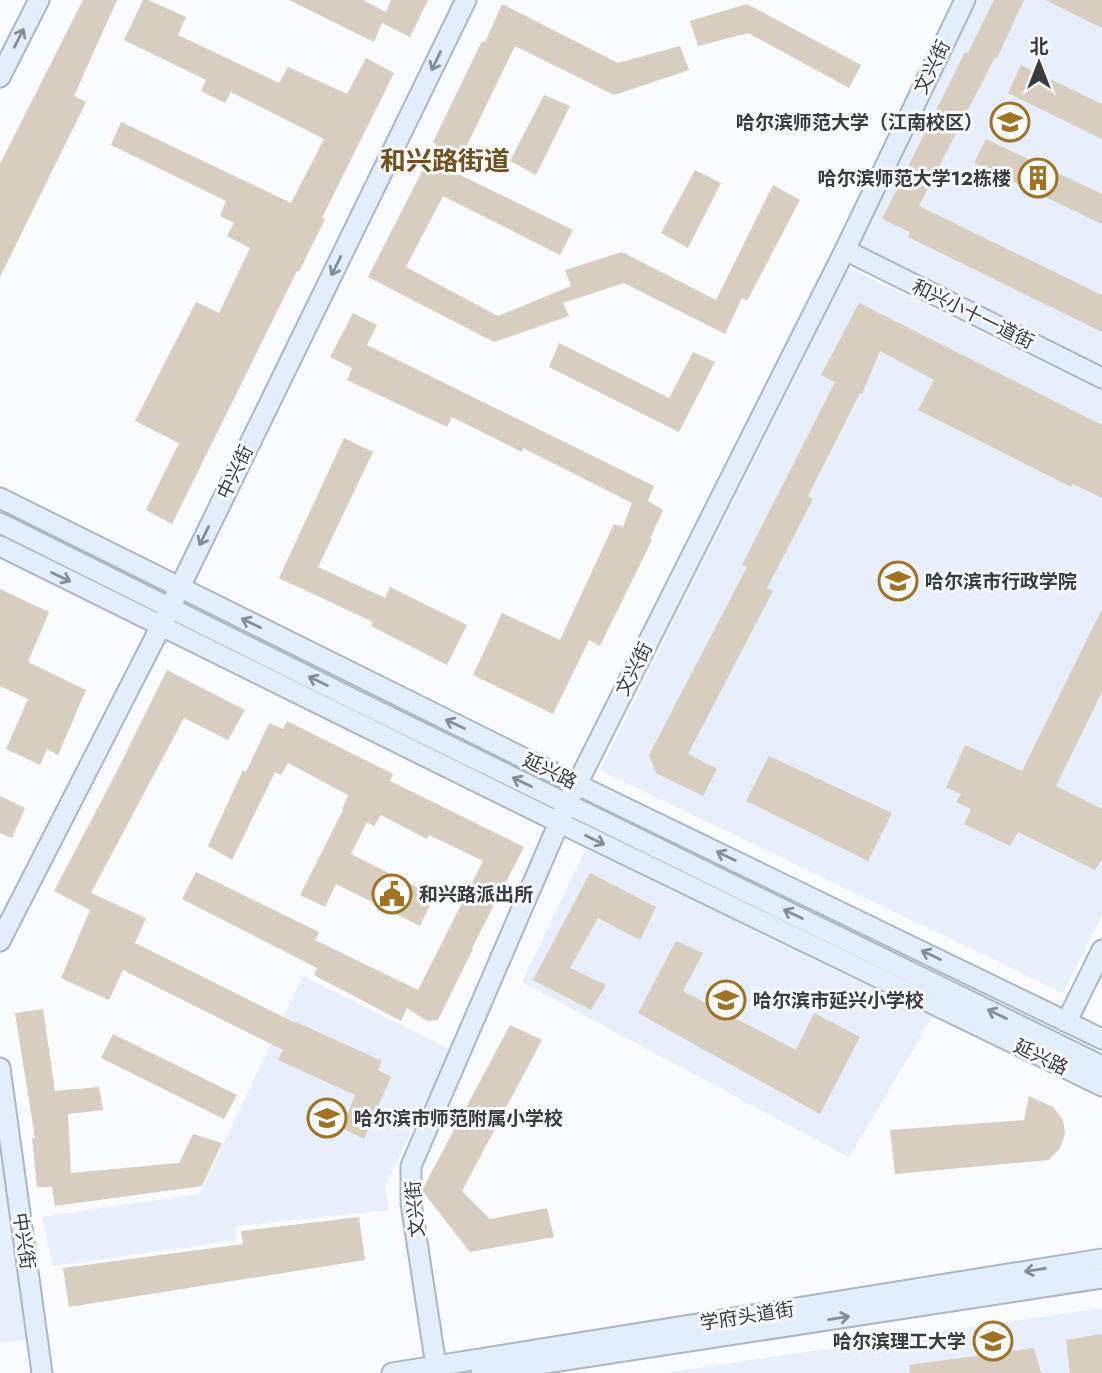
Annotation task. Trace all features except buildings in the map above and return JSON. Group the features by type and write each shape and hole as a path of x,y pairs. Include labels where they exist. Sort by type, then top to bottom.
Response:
{"main road":[{"path":"0,77 39,0"},
{"name":"中兴街","path":"0,941 165,616 466,0"},
{"name":"文兴街","path":"436,1366 411,1203 411,1166 576,784 845,250 964,0"},
{"name":"和兴小十一道街","path":"845,250 1102,378"},
{"name":"延兴路","path":"0,498 576,784 1102,1039"},
{"path":"0,523 165,616 567,804 1102,1066"},
{"name":"延兴路","path":"0,546 165,616 558,822 1102,1086"},
{"path":"1067,1021 1102,950"},
{"name":"中兴街","path":"0,1068 42,1373"},
{"name":"学府头道街","path":"392,1373 1102,1259"},
{"name":"学府头道街","path":"481,1373 1102,1278"}],"shaded area":[{"name":"哈尔滨师范大学（江南校区）","path":"978,0 1102,0 1102,365 858,244"},
{"name":"哈尔滨市行政学院","path":"849,268 1102,391 1102,915 1063,993 600,770"},
{"name":"哈尔滨市延兴小学校","path":"586,849 932,1017 849,1157 522,982"},
{"name":"哈尔滨市师范附属小学校","path":"303,976 451,1050 385,1186 389,1210 236,1226 236,1240 53,1266 42,1217 200,1194"},
{"path":"0,1145 28,1339 0,1343"},
{"name":"哈尔滨理工大学","path":"1102,1308 1102,1373 665,1373"}],"place":[{"name":"哈尔滨师范大学（江南校区）","path":"1010,122"},
{"name":"哈尔滨师范大学12栋楼","path":"1038,178"},
{"name":"哈尔滨市行政学院","path":"898,581"},
{"name":"和兴路派出所","path":"392,894"},
{"name":"哈尔滨市延兴小学校","path":"726,1000"},
{"name":"哈尔滨市师范附属小学校","path":"327,1118"},
{"name":"哈尔滨理工大学","path":"993,1341"}],"district":[{"name":"和兴路街道","path":"445,161"}]}
